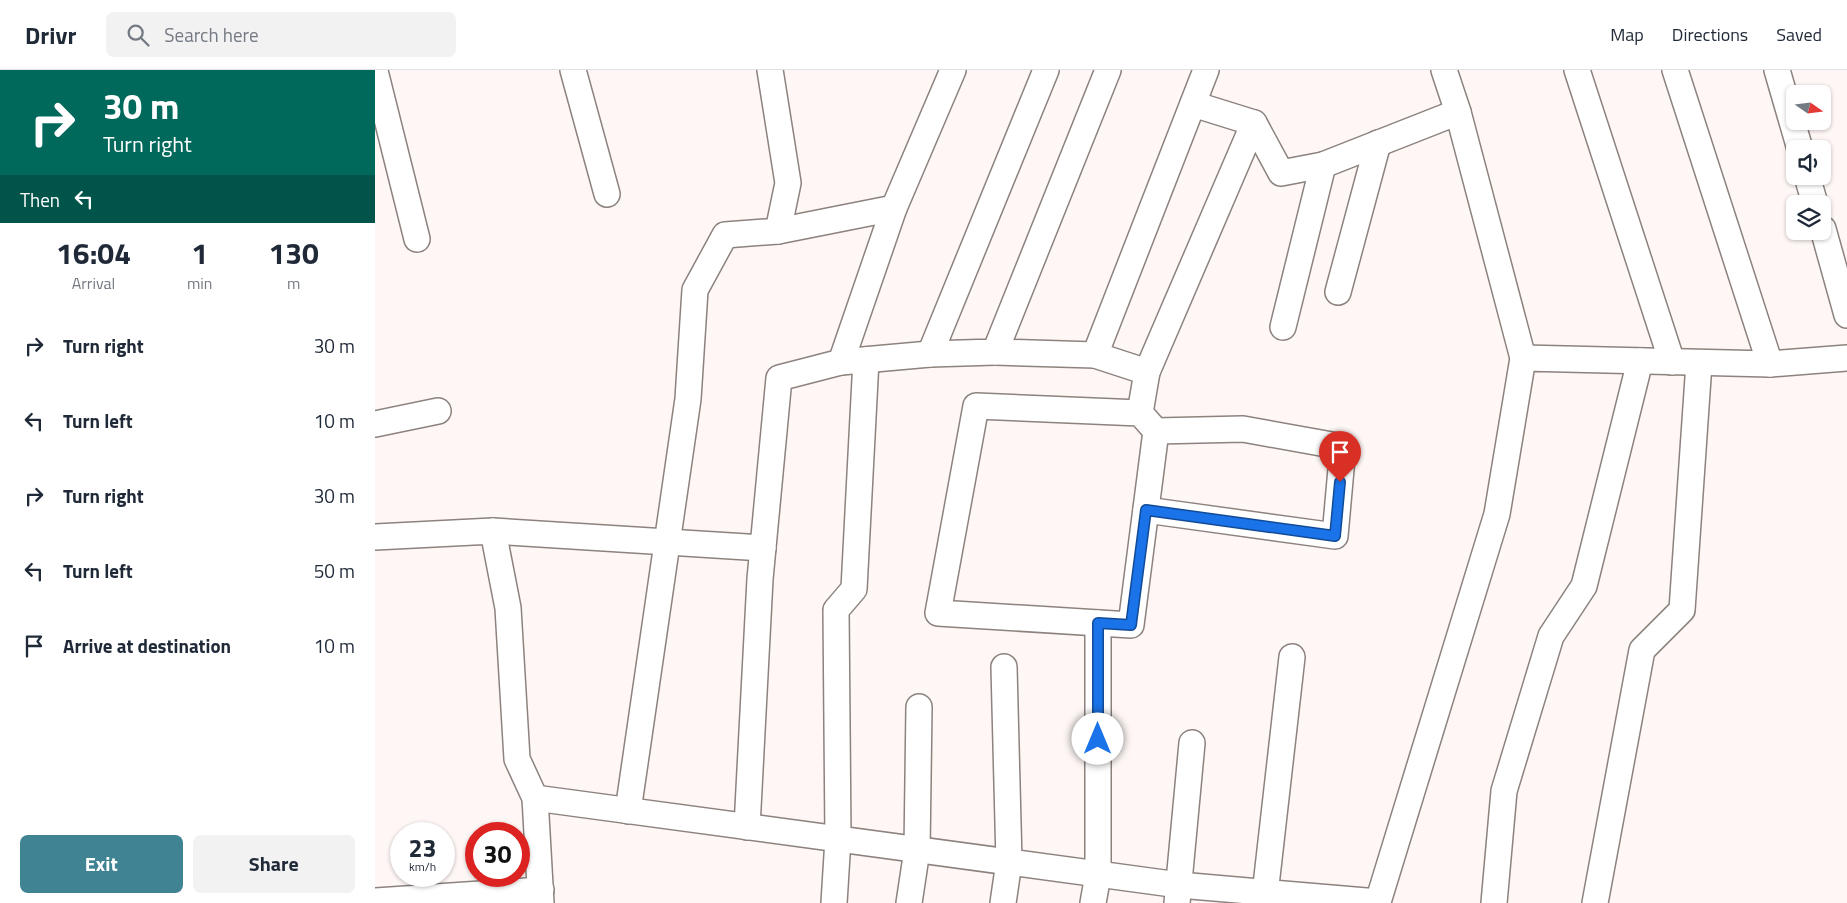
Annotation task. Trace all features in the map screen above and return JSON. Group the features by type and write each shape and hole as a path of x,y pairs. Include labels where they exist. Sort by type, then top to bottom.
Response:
{"street":[{"path":"573,70 607,194"},
{"path":"770,70 788,184 777,231"},
{"path":"841,362 894,208 953,70"},
{"path":"929,354 1046,70"},
{"path":"995,352 1108,70"},
{"path":"1095,355 1206,70"},
{"path":"535,798 1097,874 1178,894 1379,902 1497,514 1523,358 1458,112 1444,70"},
{"path":"1577,70 1672,362"},
{"path":"1675,70 1770,364"},
{"path":"1777,70 1797,140"},
{"path":"375,71 417,238"},
{"path":"1193,104 1254,123 1281,173 1323,166 1458,112"},
{"path":"1146,510 1335,536 1343,447 1243,429 1148,422 976,406 937,613 1131,625 1146,510 1148,422 1147,372 1254,123"},
{"path":"1338,292 1378,144"},
{"path":"1283,327 1323,166"},
{"path":"628,811 688,399 695,290 725,235 777,231 894,208"},
{"path":"1826,240 1847,314"},
{"path":"747,827 763,548 779,378 841,362 929,354 995,352 1095,355 1147,372"},
{"path":"1523,358 1770,364 1847,358"},
{"path":"834,903 838,839 836,610 854,589 866,360"},
{"path":"1494,903 1504,791 1551,636 1583,586 1639,361"},
{"path":"1595,903 1642,650 1682,610 1699,363"},
{"path":"375,424 438,411"},
{"path":"375,537 493,531 763,548"},
{"path":"375,901 541,897 535,798 517,760 508,608 493,531"},
{"path":"1093,903 1097,874 1098,623"},
{"path":"1265,898 1292,656"},
{"path":"1003,903 1009,862 1004,666"},
{"path":"909,903 917,850 919,707"},
{"path":"1178,894 1193,743"}],"route":[{"path":"1098,739 1098,623 1131,625 1146,510 1335,536 1340,482"}]}
